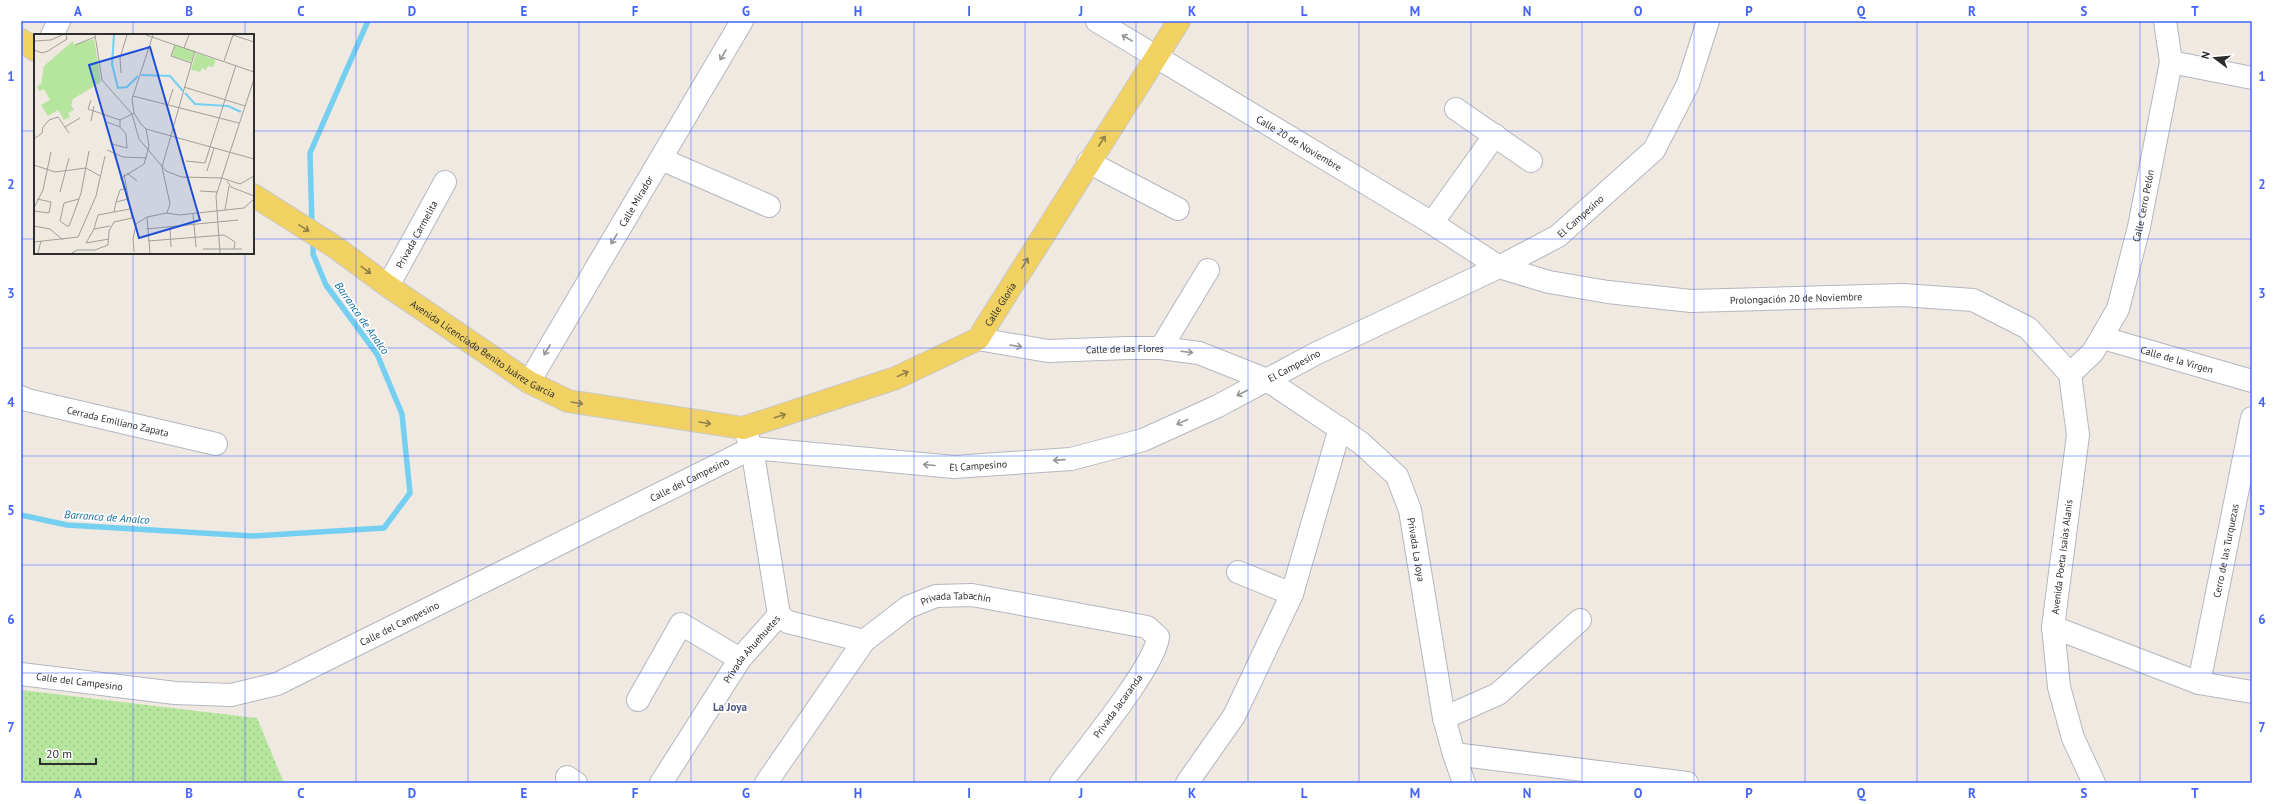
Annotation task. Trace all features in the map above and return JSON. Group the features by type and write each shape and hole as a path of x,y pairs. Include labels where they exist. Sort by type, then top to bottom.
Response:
{"main road":[{"name":"Calle Gloria","path":"978,339 1088,162 1158,56 1179,21"},
{"path":"21,40 34,49"},
{"name":"Avenida Licenciado Benito Juárez García","path":"254,196 335,247 388,286 529,382 568,401 743,428"},
{"path":"743,428 896,378 978,339"}],"street":[{"path":"52,34 59,21"},
{"name":"Calle Mirador","path":"529,382 742,21"},
{"name":"Calle 20 de Noviembre","path":"1097,21 1158,56 1432,223 1499,267"},
{"name":"El Campesino","path":"752,448 954,467 1071,459 1143,440 1267,380 1315,354 1499,267 1558,236 1654,150 1688,84 1708,21"},
{"name":"Calle Cerro Pelón","path":"2070,374 2093,352 2103,338 2118,309 2139,227 2171,62 2165,21"},
{"path":"2171,62 2252,78"},
{"path":"1456,109 1531,161"},
{"path":"1432,223 1495,135"},
{"path":"661,159 769,206"},
{"path":"1088,162 1178,209"},
{"name":"Privada Carmelita","path":"388,286 445,182"},
{"name":"Prolongación 20 de Noviembre","path":"1499,267 1550,282 1608,292 1691,301 1903,295 1973,300 2028,328 2070,374"},
{"path":"1161,348 1208,270"},
{"name":"Calle de la Virgen","path":"2103,338 2252,381"},
{"name":"Calle de las Flores","path":"978,339 1048,351 1161,348 1199,353 1267,380"},
{"name":"Avenida Poeta Isaías Alanís","path":"2070,374 2078,435 2053,627 2199,683 2252,692"},
{"name":"Privada La Joya","path":"1267,380 1361,443 1397,476 1410,510 1444,718 1464,783"},
{"name":"Cerrada Emiliano Zapata","path":"21,397 27,400 216,444"},
{"name":"Cerro de las Turquezas","path":"2199,683 2252,418"},
{"name":"Privada Ahuehuetes","path":"661,783 740,659 779,615 752,448 743,428"},
{"path":"1187,783 1234,716 1292,594 1340,428"},
{"name":"Calle del Campesino","path":"21,674 175,693 231,695 277,684 752,448"},
{"path":"1238,572 1292,594"},
{"name":"Privada Tabachín","path":"766,783 864,642 908,607 936,596 972,594 1147,627"},
{"path":"779,615 788,622 864,642"},
{"path":"1444,718 1498,694 1580,620"},
{"path":"638,700 681,624 740,659"},
{"name":"Privada Jacaranda","path":"1061,783 1143,672 1157,646 1158,637 1147,627"},
{"path":"2053,627 2059,687 2073,738 2094,783"},
{"path":"1454,754 1622,779 1687,783"}],"green space":[{"path":"21,690 257,718 284,783 21,783"}],"waterway":[{"name":"Barranca de Analco","path":"312,226 310,153 368,21"},
{"name":"Barranca de Analco","path":"21,515 67,525 253,536 384,528 410,493 402,414 377,354 326,285 313,254 313,240"}],"district":[{"name":"La Joya","path":"730,707"}]}
